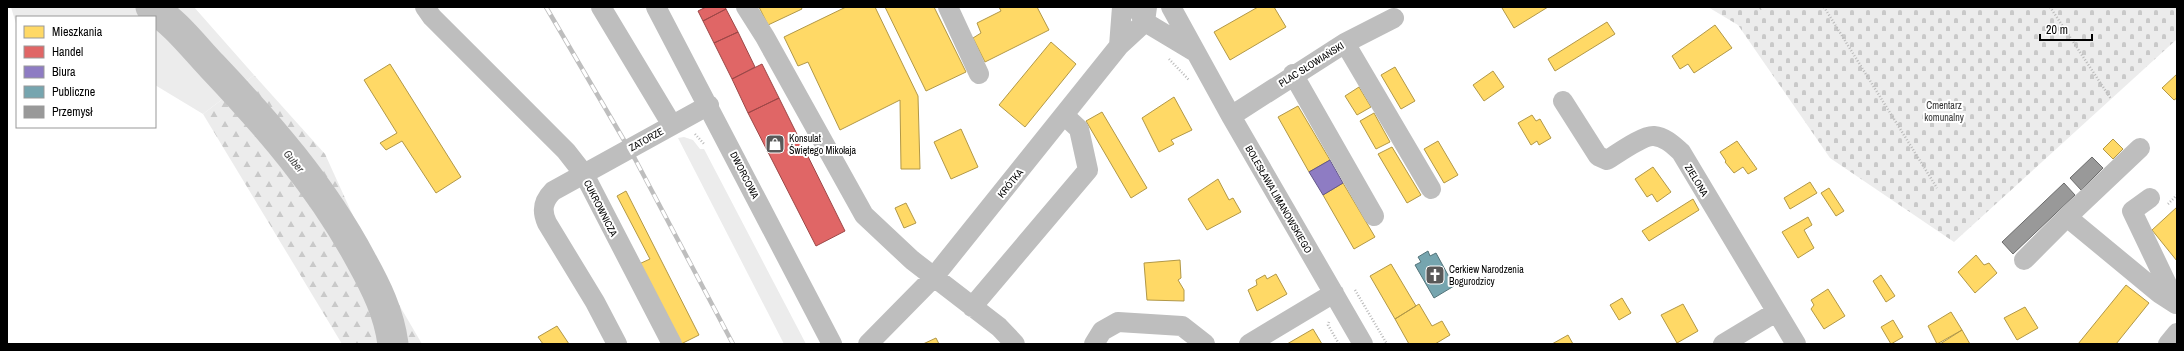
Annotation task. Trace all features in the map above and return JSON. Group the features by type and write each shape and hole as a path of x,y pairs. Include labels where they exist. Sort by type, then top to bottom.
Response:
{"street":[{"path":"424,7 432,17 562,146 584,174"},
{"path":"601,7 652,88 672,125"},
{"path":"746,7 765,37 864,215 933,278 999,327 1015,344"},
{"path":"948,7 979,74"},
{"path":"1119,46 1122,7"},
{"name":"DWORCOWA","path":"661,9 832,344"},
{"name":"BOLESŁAWA LIMANOWSKIEGO","path":"1177,9 1196,54 1330,295 1363,344"},
{"name":"KRÓTKA","path":"868,344 933,278 1065,116 1119,46 1143,12"},
{"name":"BOLESŁAWA LIMANOWSKIEGO","path":"1143,12 1196,54"},
{"name":"PLAC SŁOWIAŃSKI","path":"1231,116 1293,74 1400,13"},
{"path":"1345,43 1431,189"},
{"path":"1293,74 1374,216"},
{"name":"ZIELONA","path":"1563,101 1598,156 1607,160 1641,140 1653,136 1667,140 1681,152 1796,344"},
{"name":"ZATORZE","path":"584,174 709,105"},
{"path":"972,307 1088,170 1079,129 1065,116"},
{"path":"2024,260 2067,216 2140,148"},
{"name":"CUKROWNICZA","path":"617,344 543,215 543,208 548,196 553,191 584,174 672,344"},
{"path":"2150,198 2132,211 2177,305"},
{"path":"2067,216 2159,293 2177,305"},
{"path":"1249,344 1330,295"},
{"path":"1723,344 1776,312"},
{"path":"1094,344 1102,331 1118,322 1182,326 1205,344"},
{"path":"2168,344 2177,333"}],"path":[{"path":"1824,7 1937,188"},
{"path":"2050,7 2111,99"},
{"path":"1168,58 1193,84"},
{"path":"692,133 700,138 706,146"},
{"path":"1351,283 1387,344"},
{"path":"1330,295 1333,311 1328,325 1339,344"}],"green space":[{"path":"11,7 194,7 254,75 203,114 156,86 156,16 16,16 16,24"},
{"name":"Cmentarz komunalny","path":"1708,7 2177,7 2177,39 1954,242 1830,158 1738,25"},
{"path":"254,75 325,154 374,262 422,344 342,344 203,114"},
{"path":"684,137 693,140 700,149 704,149 806,344 784,344 678,138"}],"building: Mieszkania":[{"path":"759,7 801,7 802,9 768,25"},
{"path":"846,7 875,7 918,96 920,169 901,169 900,100 840,130 808,62 798,66 784,37"},
{"path":"885,7 934,7 966,72 926,91"},
{"path":"999,7 1037,7 1049,30 985,62 973,38 981,33 977,23 1001,11"},
{"path":"1258,7 1274,7 1286,27 1230,60 1214,32"},
{"path":"1548,7 1514,28 1502,8"},
{"path":"1607,22 1615,34 1555,71 1548,59"},
{"path":"1715,25 1732,48 1694,73 1688,64 1680,69 1672,56"},
{"path":"1051,42 1076,64 1025,127 999,105"},
{"path":"390,64 461,177 436,193 402,141 386,150 380,143 397,133 364,80"},
{"path":"1395,67 1415,101 1401,109 1381,75"},
{"path":"1493,71 1504,87 1484,101 1473,85"},
{"path":"2177,74 2177,98 2174,100 2162,88"},
{"path":"1359,87 1371,107 1357,115 1345,96"},
{"path":"1174,97 1192,130 1171,140 1174,144 1159,152 1142,118"},
{"path":"1298,106 1330,160 1309,172 1278,117"},
{"path":"1102,112 1147,188 1131,198 1086,121"},
{"path":"1374,113 1390,142 1376,149 1360,121"},
{"path":"1532,115 1536,121 1540,119 1551,138 1539,145 1537,141 1531,145 1518,123"},
{"path":"961,129 978,167 951,179 934,142"},
{"path":"2113,139 2123,149 2113,159 2103,149"},
{"path":"1438,141 1458,175 1444,183 1424,149"},
{"path":"1737,141 1757,169 1748,174 1743,167 1734,173 1725,162 1726,161 1720,152"},
{"path":"1392,147 1421,195 1407,203 1378,154"},
{"path":"1653,167 1671,192 1657,202 1652,194 1647,197 1635,179"},
{"path":"1218,179 1229,200 1233,198 1241,212 1207,230 1188,199"},
{"path":"1810,182 1817,193 1790,209 1784,198"},
{"path":"1343,183 1375,237 1354,249 1323,195"},
{"path":"1829,188 1844,211 1836,216 1821,193"},
{"path":"626,191 699,335 681,344 639,264 650,259 617,196"},
{"path":"1693,199 1699,210 1649,241 1642,231"},
{"path":"906,203 916,223 904,228 895,208"},
{"path":"2177,207 2177,261 2152,230"},
{"path":"1808,217 1812,225 1804,230 1814,248 1798,258 1782,232"},
{"path":"1976,255 1984,265 1989,263 1997,273 1975,293 1958,272"},
{"path":"1180,260 1181,278 1178,280 1184,290 1184,301 1147,300 1144,263"},
{"path":"1391,264 1416,306 1395,319 1370,276"},
{"path":"1276,274 1287,294 1257,311 1248,290 1257,285 1256,280 1265,275 1267,279"},
{"path":"1881,275 1895,296 1886,302 1873,281"},
{"path":"2126,285 2149,303 2116,344 2078,344"},
{"path":"1828,289 1845,316 1824,329 1811,309 1814,305 1811,300"},
{"path":"1622,298 1631,313 1619,320 1610,305"},
{"path":"1419,304 1432,326 1442,321 1450,335 1435,344 1409,344 1395,319"},
{"path":"1683,304 1698,331 1677,343 1661,315"},
{"path":"2025,307 2038,328 2017,340 2004,318"},
{"path":"1951,312 1962,330 1937,344 1928,326"},
{"path":"1893,320 1903,337 1891,344 1881,327"},
{"path":"557,326 569,344 543,344 538,337"},
{"path":"1313,329 1322,344 1287,344"},
{"path":"1962,330 1970,344 1940,344"},
{"path":"1568,335 1573,344 1552,344"},
{"path":"936,338 939,344 923,344"}],"building: Handel":[{"path":"706,7 725,7 726,9 703,21 698,11"},
{"path":"726,9 738,32 714,43 703,21"},
{"path":"738,32 755,67 732,79 714,43"},
{"path":"762,64 779,98 748,113 732,79"},
{"path":"779,98 845,231 816,246 748,113"}],"building: Biura":[{"path":"1330,160 1343,183 1323,195 1309,172"}],"building: Publiczne":[{"name":"Cerkiew Narodzenia Bogurodzicy","path":"1428,251 1430,256 1436,253 1454,286 1434,298 1415,265 1421,262 1418,257"}],"building: Przemysł":[{"path":"2092,157 2103,168 2081,190 2070,178"},
{"path":"2064,183 2075,195 2013,254 2002,242"}],"waterway":[{"name":"Guber","path":"151,7 176,27 233,88 293,158 329,207 346,233 372,280 385,311 393,344"}],"railway":[{"path":"546,7 635,159 733,344"}],"place":[{"name":"Konsulat Świętego Mikołaja","path":"775,144"},
{"name":"Cerkiew Narodzenia Bogurodzicy","path":"1435,275"}]}
